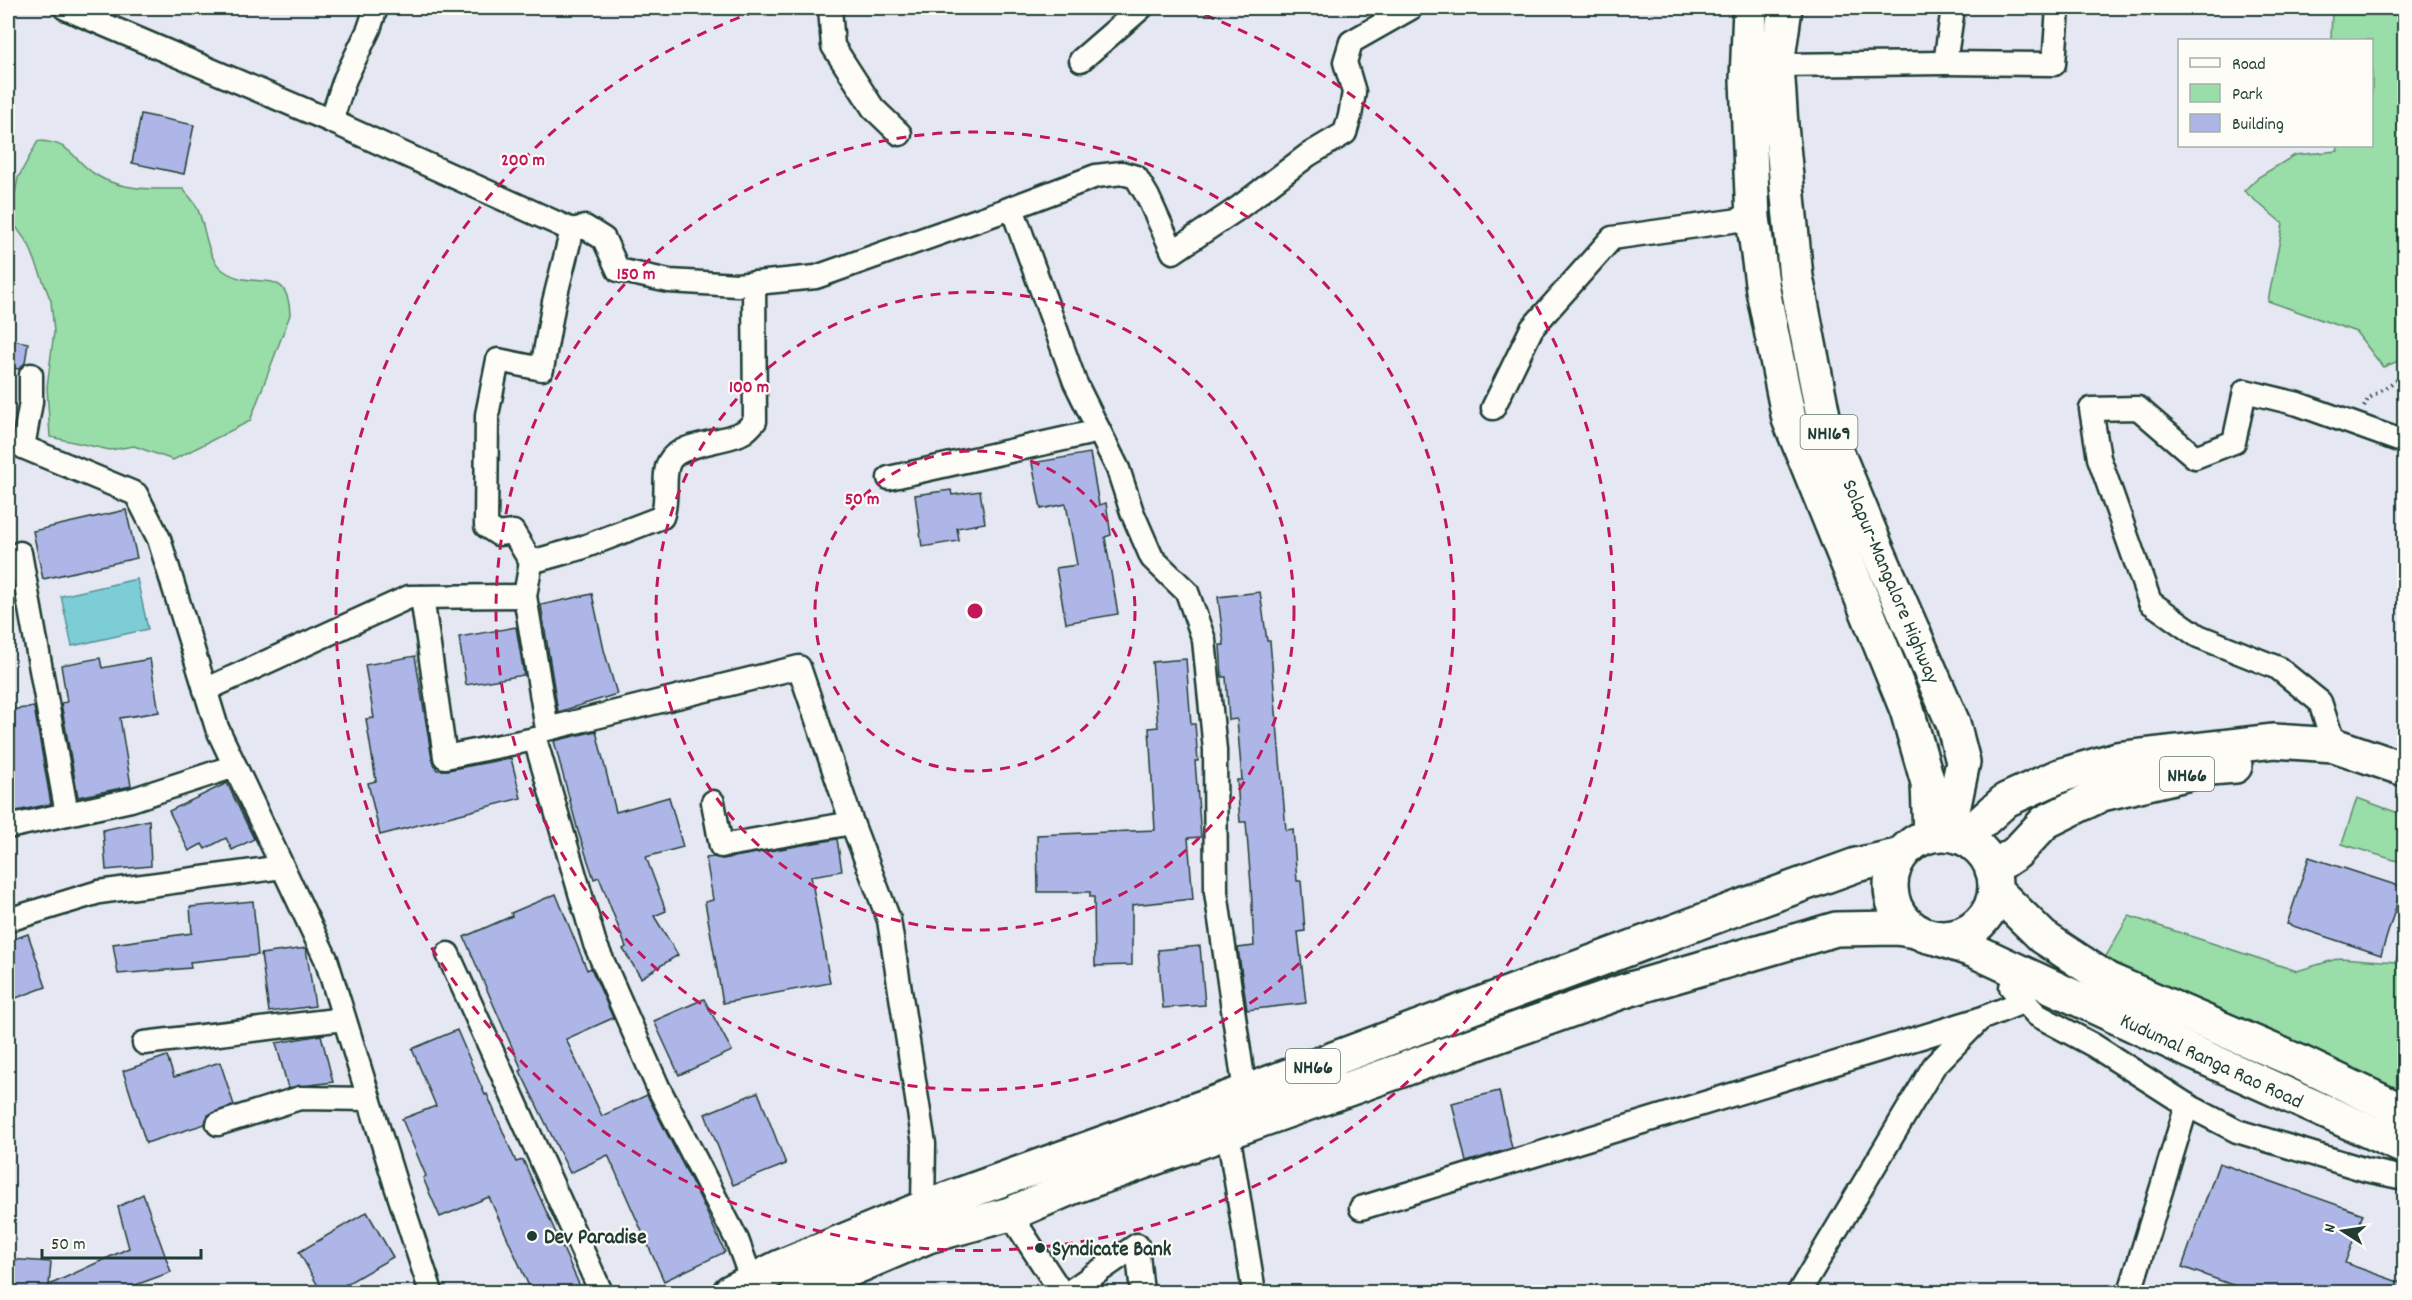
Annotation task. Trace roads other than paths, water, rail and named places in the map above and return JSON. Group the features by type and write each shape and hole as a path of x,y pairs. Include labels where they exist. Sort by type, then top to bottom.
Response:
{"main road":[{"name":"NH169","path":"1750,8 1747,80 1753,218 1763,290 1789,418 1907,710 1928,783 1948,836"},
{"name":"Solapur-Mangalore Highway","path":"1785,8 1777,66 1796,277 1824,421 1953,723 1963,762 1948,836"},
{"name":"NH66","path":"741,1287 780,1267 923,1208 1245,1092 1856,865 1901,855 1914,843 1948,836 2006,800 2059,776 2117,759 2274,741 2334,745 2404,769"},
{"name":"NH66","path":"798,1293 928,1236 1010,1214 1070,1188 1624,991 1836,929 1897,928 1928,935 1955,937 1977,926 1991,906 1994,880 2045,822 2102,794 2211,768 2311,762 2384,779 2404,787"},
{"path":"1948,836 1978,847 1988,859 1994,880 2043,937 2108,980 2299,1062 2404,1112"},
{"path":"1901,855 1893,870 1891,887 1894,904 1903,919 1928,935"},
{"name":"Kudumal Ranga Rao Road","path":"1928,935 1975,951 2023,986 2192,1052 2404,1147"}],"street":[{"path":"65,8 331,121 572,230 585,227 604,239 618,270 669,281 737,285 816,277 1096,176 1122,172 1136,177 1148,197 1173,252 1237,209 1308,155 1345,133 1354,92 1345,62 1351,42 1411,8"},
{"path":"331,121 345,79 369,29 376,8"},
{"path":"830,8 833,46 873,108 900,134"},
{"path":"1081,60 1141,8"},
{"path":"1945,63 1953,8"},
{"path":"1777,66 2054,64 2058,8"},
{"path":"1012,208 1075,382 1118,468 1132,512 1152,558 1187,592 1204,640 1215,750 1216,892 1245,1092"},
{"path":"1492,408 1532,328 1612,238 1753,218"},
{"path":"572,230 554,302 542,369 498,360 487,415 486,526 498,534 513,532 531,562 525,596 547,729 799,667 852,823 889,920 924,1144 923,1208"},
{"path":"531,562 581,548 662,517 667,505 666,477 669,462 678,452 744,432 755,421 754,283"},
{"path":"31,375 31,402 23,447 136,494 159,539 217,728 326,959 431,1293"},
{"path":"2334,745 2320,702 2278,668 2198,636 2150,602 2099,458 2091,409 2138,408 2195,456 2234,442 2245,391 2298,404 2404,442"},
{"path":"888,478 1099,431"},
{"path":"20,553 67,814"},
{"path":"205,690 409,597 525,596"},
{"path":"422,597 445,757 535,739 594,944 658,1087 737,1240 741,1287"},
{"path":"8,827 131,800 235,766"},
{"path":"713,802 721,846 852,823"},
{"path":"8,920 99,892 282,867"},
{"path":"448,954 601,1293"},
{"path":"1799,1293 1934,1066 1980,1019 2023,986 2037,1015 2093,1045 2187,1105 2237,1131 2366,1170 2404,1178"},
{"path":"144,1043 344,1019"},
{"path":"1362,1208 1980,1019"},
{"path":"218,1124 300,1098 369,1099"},
{"path":"2130,1293 2187,1105"},
{"path":"1228,1132 1254,1293"},
{"path":"1010,1214 1061,1293"},
{"path":"1069,1293 1137,1245 1142,1293"}],"water":[{"path":"137,579 148,629 72,646 61,596"}],"place":[{"name":"Dev Paradise","path":"532,1236"},
{"name":"Syndicate Bank","path":"1040,1248"}]}
